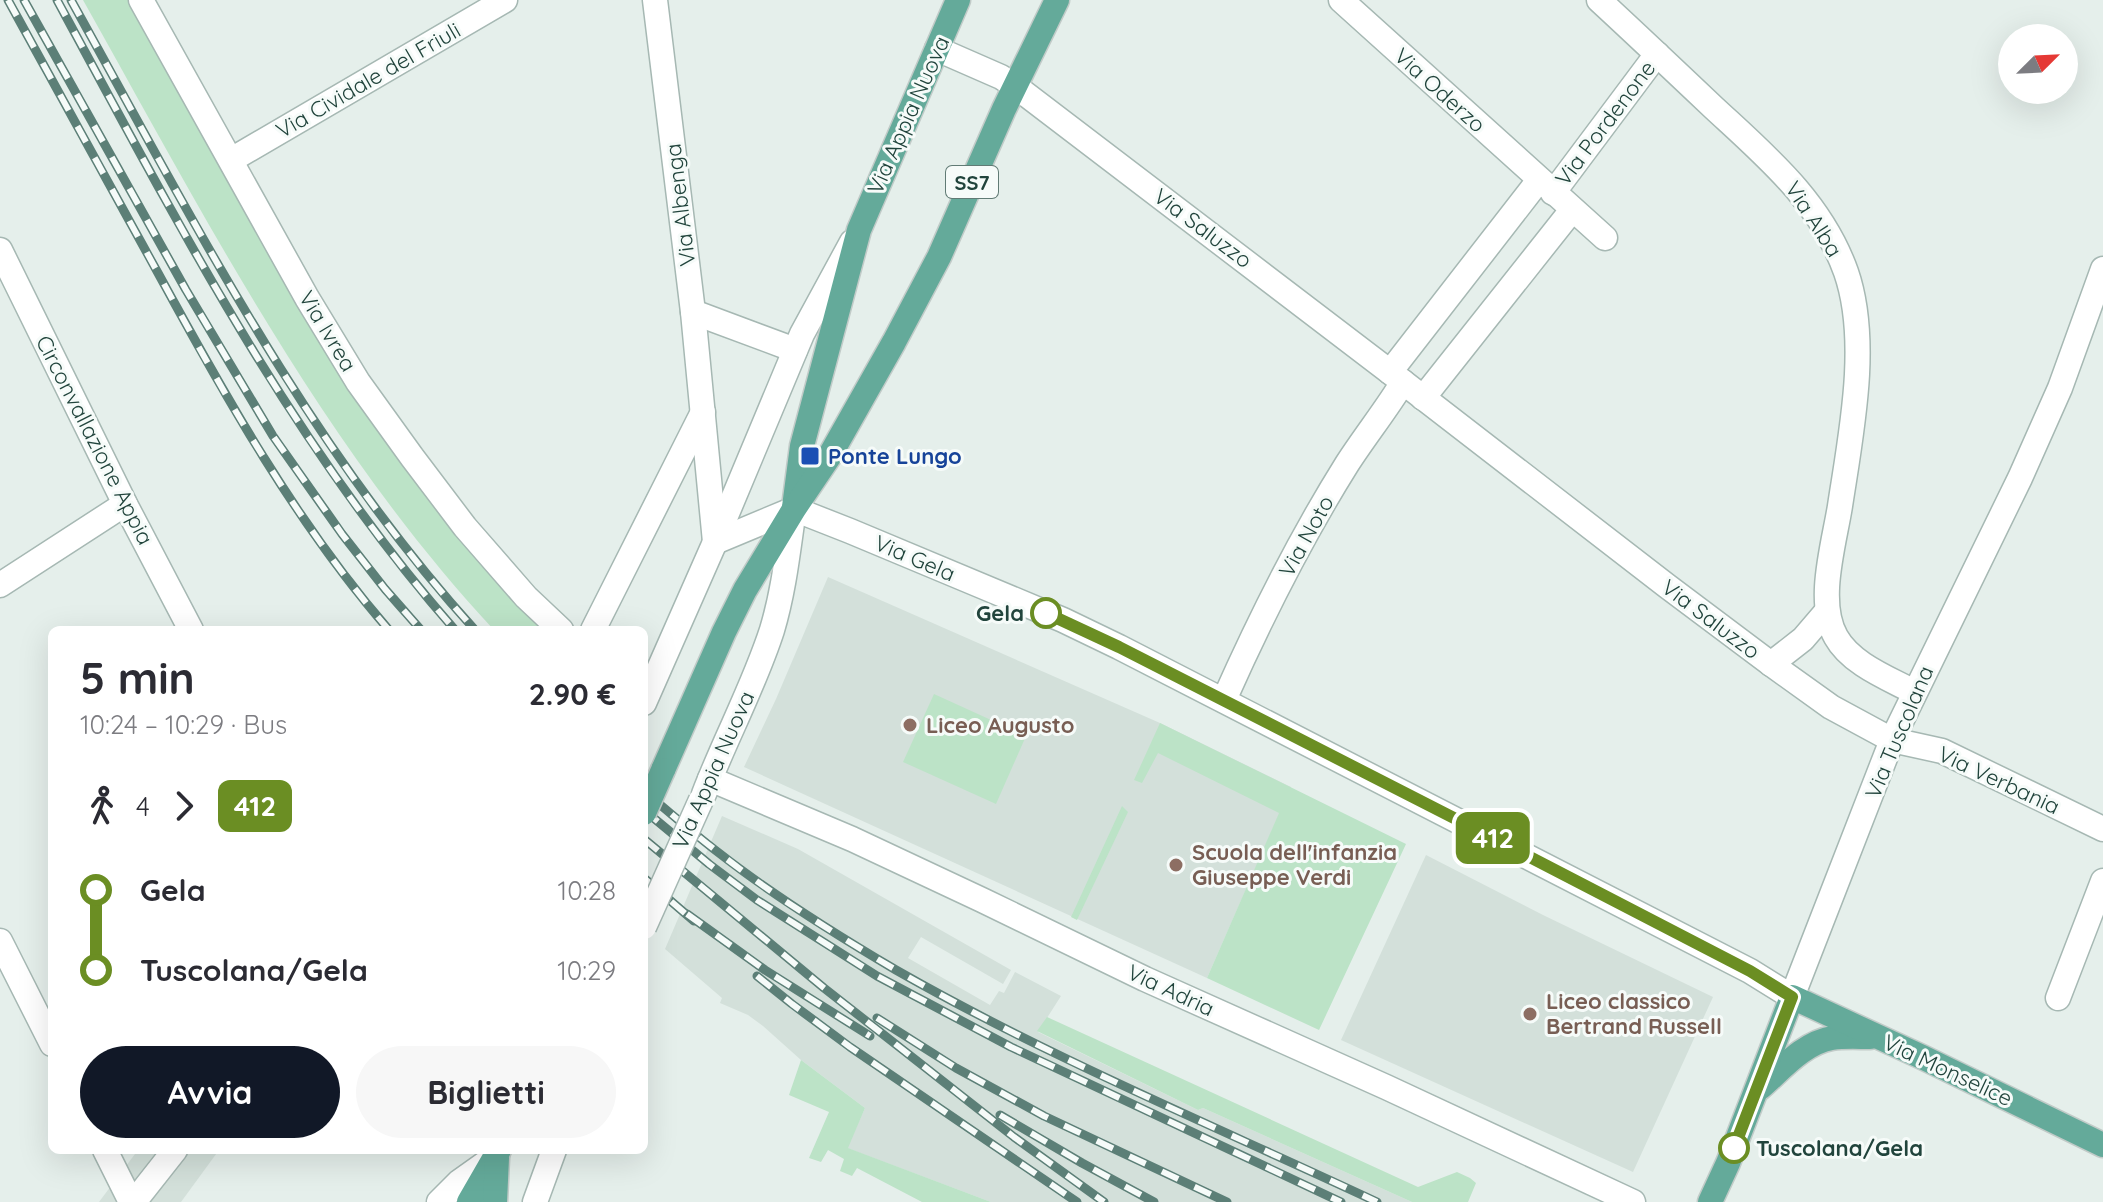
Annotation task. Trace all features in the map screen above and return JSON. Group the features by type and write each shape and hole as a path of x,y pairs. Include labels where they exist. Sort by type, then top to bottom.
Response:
{"main road":[{"name":"Via Appia Nuova","path":"648,804 734,611 794,509 802,446 859,230 958,0"},
{"name":"SS7","path":"794,509 829,457 939,257 1057,0"},
{"name":"Via Monselice","path":"1792,997 2103,1145"},
{"name":"Via Tuscolana","path":"1710,1202 1758,1089 1792,997"},
{"path":"1758,1089 1797,1055 1819,1041 1842,1037 1881,1038"},
{"path":"469,1202 497,1154"},
{"path":"495,1202 498,1154"}],"street":[{"name":"Via Ivrea","path":"141,0 332,342 465,527 526,597 557,626"},
{"name":"Via Cividale del Friuli","path":"231,160 505,0"},
{"name":"Via Albenga","path":"655,0 704,410 715,542"},
{"name":"Via Oderzo","path":"1341,0 1605,238"},
{"name":"Via Alba","path":"1599,0 1780,169 1822,224 1836,248 1849,282 1857,322 1857,375 1829,570 1827,611"},
{"name":"Via Saluzzo","path":"937,49 1015,86 1771,664 1831,707 1892,740"},
{"name":"Via Pordenone","path":"1397,377 1546,186 1657,54"},
{"path":"1423,398 1572,210"},
{"name":"Via Appia Nuova","path":"715,542 809,318 859,230"},
{"name":"Circonvallazione Appia","path":"0,250 189,626"},
{"name":"Via Tuscolana","path":"1792,997 1892,740 2020,478 2060,388 2103,269"},
{"path":"693,312 795,350"},
{"name":"Via Noto","path":"1224,700 1285,572 1397,377"},
{"path":"595,626 704,410"},
{"path":"0,585 125,504"},
{"path":"648,694 715,542 794,509"},
{"name":"Via Appia Nuova","path":"648,918 763,657 777,612 794,509"},
{"name":"Via Gela","path":"794,509 1063,620 1750,971 1792,997"},
{"path":"1771,664 1803,639 1827,611"},
{"path":"1827,611 1835,636 1850,654 1914,692"},
{"name":"Via Verbania","path":"1892,740 1942,751 2103,829"},
{"name":"Via Adria","path":"706,789 852,839 1145,979 1633,1202"},
{"path":"2058,998 2103,881"},
{"path":"0,941 48,1036"},
{"path":"107,1154 132,1202 172,1154"},
{"path":"439,1202 459,1182 497,1154"},
{"path":"486,1202 498,1154"},
{"path":"535,1202 553,1154"}],"shaded area":[{"path":"828,577 1160,723 1291,787 1207,978 744,767"},
{"path":"722,816 798,849 1011,970 1003,984 921,937 908,958 990,1005 999,991 1004,993 1015,972 1061,996 1038,1032 1198,1110 1203,1108 1412,1202 991,1202 847,1148 865,1108 748,1015 720,1003 722,998 665,949"},
{"name":"Liceo classico Bertrand Russell","path":"1426,855 1713,997 1633,1172 1341,1040"},
{"path":"135,1154 216,1154 181,1202 99,1202"}],"green space":[{"path":"83,0 132,0 299,300 543,626 491,626 432,559 321,407 270,328"},
{"path":"934,694 1026,736 996,804 903,762"},
{"path":"1160,723 1406,844 1319,1030 1207,978 1279,813 1158,753 1142,783 1134,780"},
{"path":"1122,806 1128,812 1077,920 1071,917"},
{"path":"1047,1017 1418,1187 1457,1172 1476,1183 1468,1202 1412,1202 1203,1108 1198,1110 1037,1031"},
{"path":"801,1060 865,1108 848,1148 991,1202 922,1202 857,1168 852,1176 840,1171 844,1159 828,1150 821,1162 809,1158 829,1112 789,1095"}],"railway":[{"path":"8,0 236,412 323,546 386,626"},
{"path":"24,0 186,290 273,436 342,534 417,626"},
{"path":"57,0 191,246 288,406 395,558 452,626"},
{"path":"71,0 207,246 305,406 414,558 472,626"},
{"path":"648,794 761,884 896,970 1014,1033 1134,1091 1377,1202"},
{"path":"648,813 757,900 877,976 1011,1047 1341,1202"},
{"path":"648,842 824,988 1014,1137 1104,1202"},
{"path":"648,881 694,921"},
{"path":"687,914 765,970 870,1036"},
{"path":"757,976 850,1047 1077,1202"},
{"path":"877,1018 956,1068 1044,1116 1227,1202"},
{"path":"1000,1115 1154,1202"}],"bus line":[{"name":"412","path":"1046,613 1119,647 1499,841 1750,971 1792,997 1734,1148"}],"place":[{"name":"Ponte Lungo","path":"810,456"},
{"name":"Gela","path":"1046,613"},
{"name":"Liceo Augusto","path":"910,725"},
{"name":"Scuola dell'infanzia Giuseppe Verdi","path":"1176,865"},
{"name":"Liceo classico Bertrand Russell","path":"1530,1014"},
{"name":"Tuscolana/Gela","path":"1734,1148"}]}
